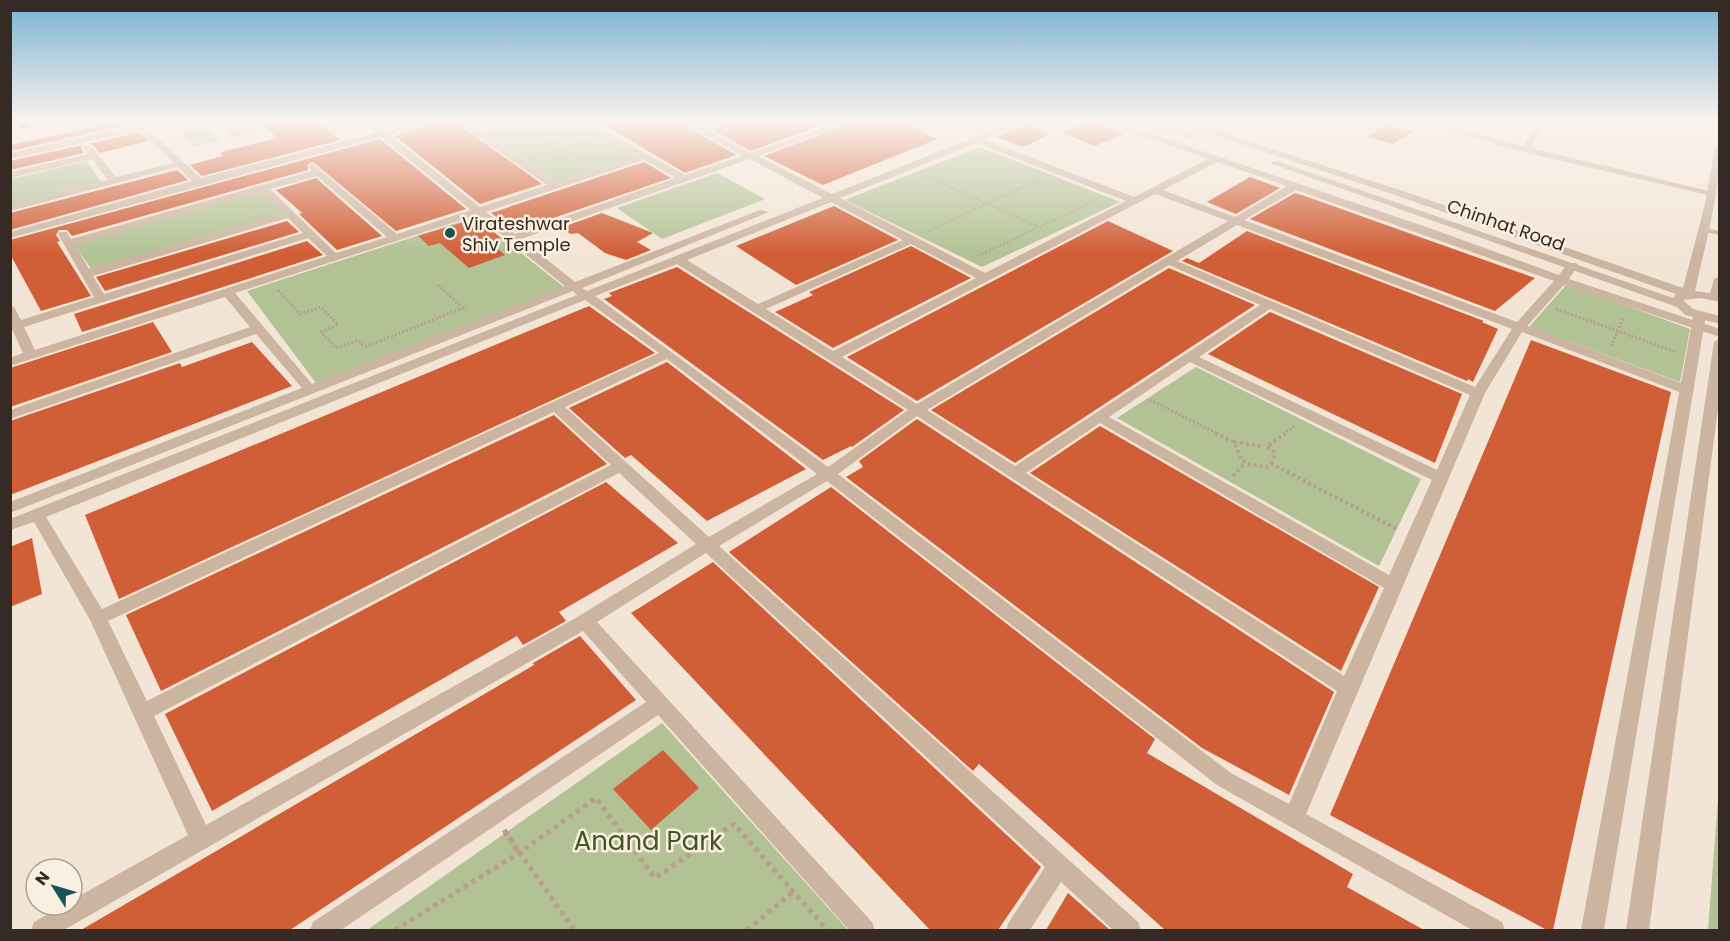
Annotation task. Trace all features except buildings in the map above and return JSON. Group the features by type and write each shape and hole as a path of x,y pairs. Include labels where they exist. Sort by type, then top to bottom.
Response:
{"street":[{"path":"10,176 52,166"},
{"path":"102,166 114,181"},
{"path":"10,208 173,166"},
{"path":"182,166 199,182"},
{"path":"10,235 259,166"},
{"path":"312,166 395,238"},
{"path":"422,166 581,291 828,474 1224,779 1494,930"},
{"path":"525,166 555,186"},
{"path":"10,363 617,166"},
{"path":"661,166 684,179"},
{"path":"514,238 721,166"},
{"path":"768,166 985,278"},
{"path":"10,525 494,332 581,291 885,166"},
{"path":"10,508 447,336 676,258 911,166"},
{"path":"1044,166 1135,201"},
{"path":"833,356 1203,166"},
{"path":"1236,166 1562,280 1698,321 1719,333"},
{"name":"Chinhat Road","path":"1278,166 1679,304 1698,321"},
{"path":"1315,166 1688,294 1717,299 1719,279"},
{"path":"1595,166 1712,193"},
{"path":"1688,294 1717,166"},
{"path":"68,243 319,172"},
{"path":"42,930 585,621 707,545 828,474 917,410 1295,186"},
{"path":"262,188 334,257"},
{"path":"1156,191 1687,390"},
{"path":"87,274 289,214"},
{"path":"57,223 101,298"},
{"path":"17,325 310,234"},
{"path":"757,309 911,240"},
{"path":"676,258 833,356 1348,688"},
{"path":"1168,261 1478,393"},
{"path":"1293,819 1478,393 1519,327 1572,266"},
{"path":"227,292 310,390"},
{"path":"1679,304 1678,297 1688,294"},
{"path":"1015,473 1269,304"},
{"path":"10,310 31,356"},
{"path":"1698,321 1719,320"},
{"path":"1593,930 1698,321"},
{"path":"10,416 258,329"},
{"path":"447,336 494,332"},
{"path":"1637,930 1719,342"},
{"path":"98,618 668,354"},
{"path":"1190,357 1441,478"},
{"path":"556,407 619,467 1130,930"},
{"path":"1099,417 1393,585"},
{"path":"142,713 619,467"},
{"path":"37,514 98,618 202,841"},
{"path":"585,621 658,705 864,930"},
{"path":"321,930 658,705"},
{"path":"1017,930 1059,865"}],"lane":[{"path":"1703,230 1719,233"}],"path":[{"path":"934,171 924,176 1037,226"},
{"path":"935,238 925,232 1038,180 1027,176"},
{"path":"974,258 1037,226 1093,202 1082,198"},
{"path":"287,285 277,288 300,314 321,307 338,325 321,332 336,348 358,340 379,363"},
{"path":"438,285 470,315"},
{"path":"1561,302 1555,309 1680,354 1682,346"},
{"path":"364,346 463,309"},
{"path":"1609,352 1616,331 1628,309"},
{"path":"1147,399 1234,442 1261,446"},
{"path":"1234,442 1238,456 1245,463 1267,467 1272,464 1275,453 1267,447 1302,419"},
{"path":"1228,481 1245,463"},
{"path":"1272,464 1397,529"},
{"path":"395,930 519,853 596,798 655,878 734,824 827,930"},
{"path":"493,815 519,853"},
{"path":"493,815 574,930"},
{"path":"747,930 794,892"}],"green space":[{"path":"66,166 90,166 101,182 11,205 11,179"},
{"path":"533,166 611,166 558,183"},
{"path":"932,166 1028,166 1120,202 982,267 845,200"},
{"path":"717,173 765,199 662,239 617,208"},
{"path":"261,191 286,214 92,270 73,243"},
{"path":"475,217 564,287 316,383 247,291"},
{"path":"1567,284 1690,329 1680,382 1529,327"},
{"path":"1196,367 1421,479 1379,566 1117,418"},
{"name":"Anand Park","path":"662,723 848,930 367,930"},
{"path":"1719,786 1719,930 1708,930"}],"place":[{"name":"Virateshwar Shiv Temple","path":"450,233"}]}
